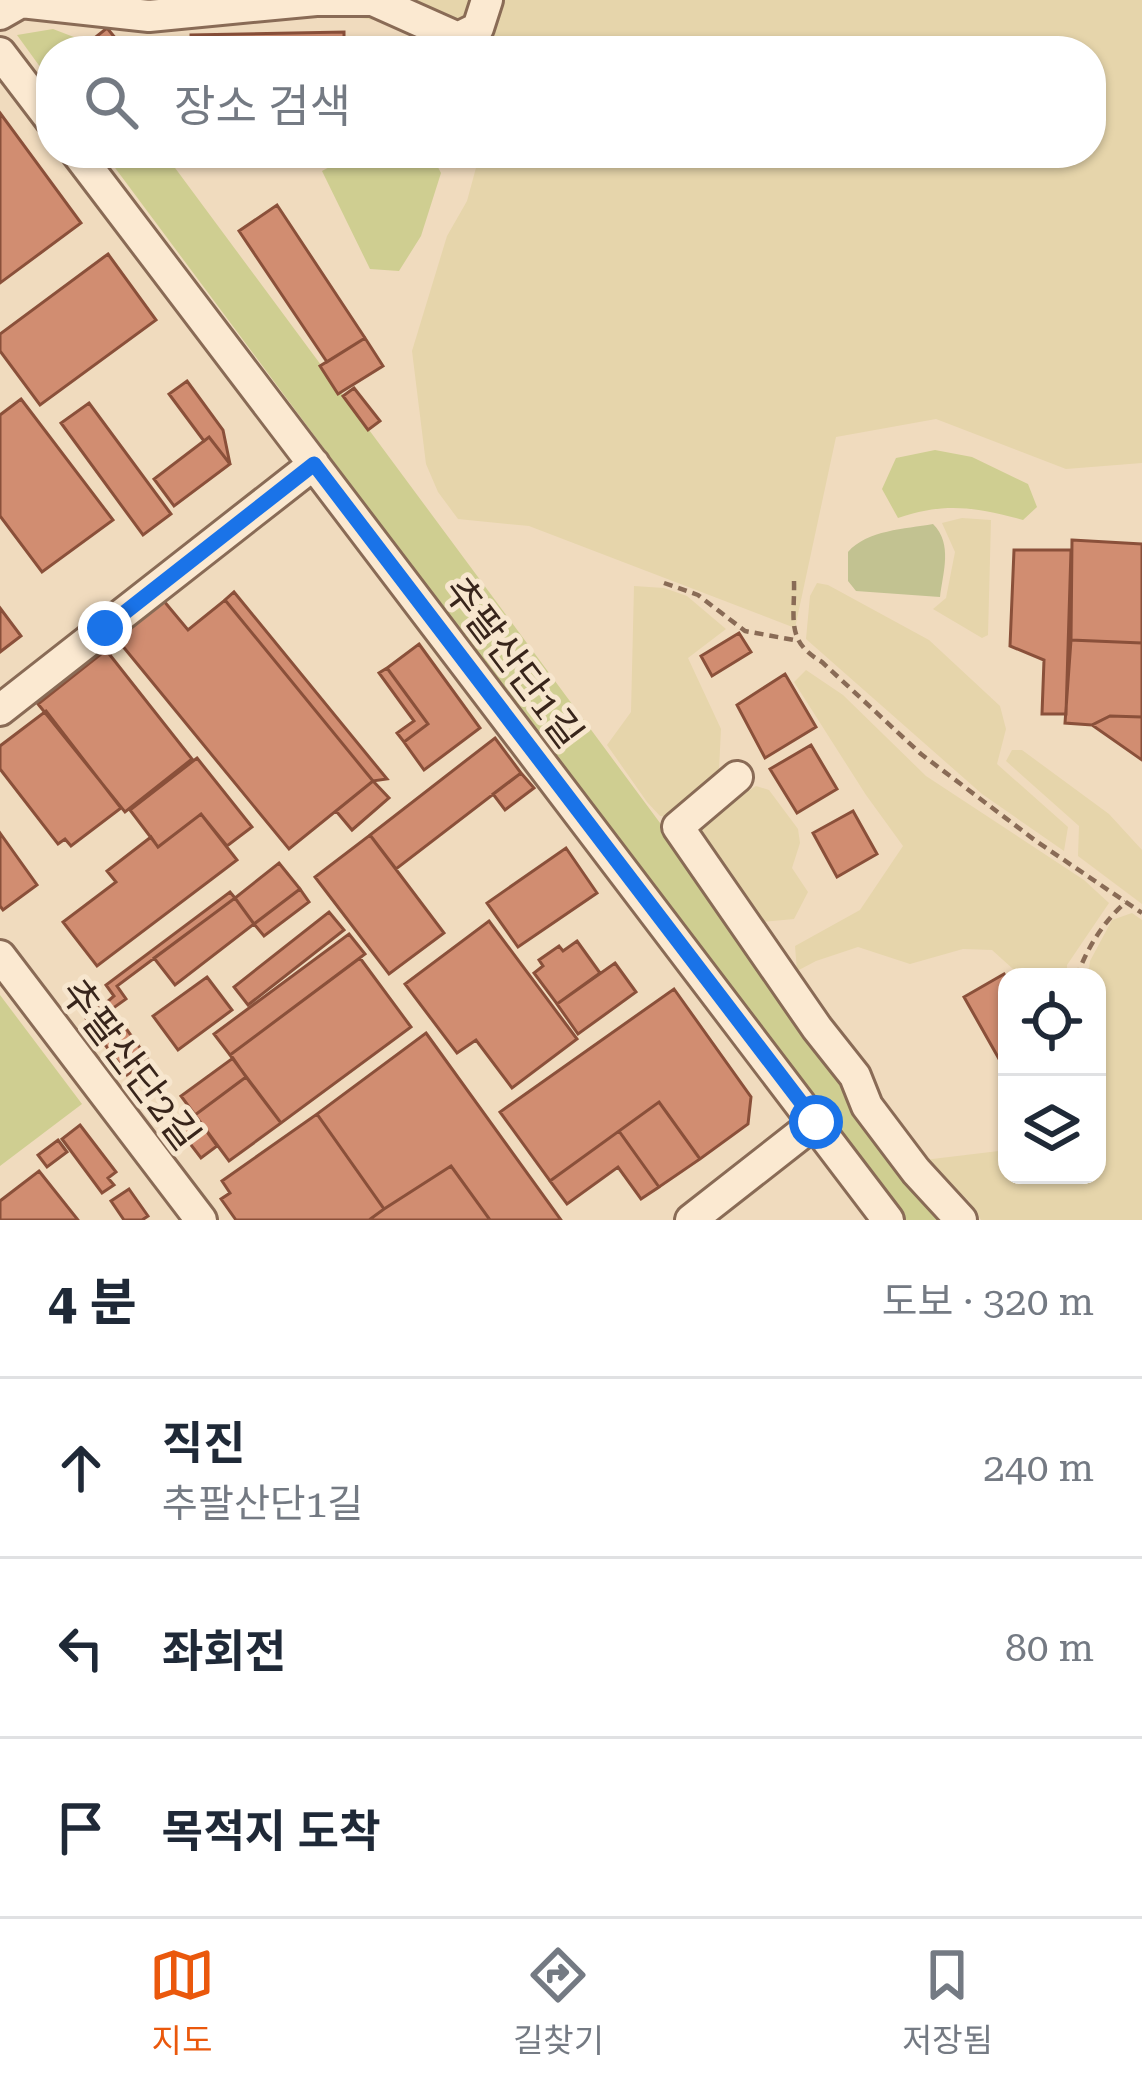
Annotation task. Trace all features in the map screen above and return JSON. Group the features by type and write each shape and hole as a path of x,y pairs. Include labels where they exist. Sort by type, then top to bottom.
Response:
{"street":[{"path":"0,14 21,2 149,16 316,0 373,0 454,36"},
{"path":"462,36 478,28 487,0"},
{"path":"0,52 36,99"},
{"name":"추팔산단1길","path":"87,168 888,1220"},
{"path":"0,710 314,464"},
{"path":"737,778 678,827 855,1076 867,1106 961,1220"},
{"name":"추팔산단2길","path":"0,956 201,1220"},
{"path":"691,1220 816,1122"}],"path":[{"path":"794,581 795,640"},
{"path":"664,583 698,595 745,631 795,640 921,754 1036,842 1142,913"},
{"path":"1080,968 1113,914 1126,902"}],"shaded area":[{"path":"342,0 1142,0 1142,463 1066,469 936,419 836,437 795,628 529,526 458,519 438,492 426,464 412,351 447,236 467,201 476,168 1106,168 1106,36 438,36 408,25 339,15"},
{"path":"53,29 71,36 36,36 36,61 17,35"},
{"path":"115,168 175,168 954,1220 898,1220"},
{"path":"438,168 441,173 421,236 399,271 370,269 322,171"},
{"path":"935,450 972,457 1028,484 1037,507 1023,520 960,508 898,518 882,489 896,458"},
{"path":"962,518 991,520 988,635 982,638 933,609 946,598 955,552 942,523"},
{"path":"817,583 929,640 1000,706 1006,729 997,764 1068,827 1064,851 982,794 806,639 810,596"},
{"path":"634,586 687,596 726,629 688,658 721,729 719,770 674,817 660,816 607,745 631,712"},
{"path":"806,670 843,695 926,776 1084,880 1109,903 1067,968 1012,968 992,950 963,949 910,964 858,947 797,971 795,946 860,910 903,846 794,682"},
{"path":"1012,750 1022,750 1109,814 1142,850 1142,904 1078,856 1079,826 1006,761"},
{"path":"756,786 769,790 798,829 800,843 792,868 808,892 794,919 752,923 698,831 697,825"},
{"path":"1132,913 1142,920 1142,1220 981,1220 969,1201 924,1160 998,1151 998,1184 1106,1184 1106,968 1089,968 1112,920"},
{"path":"0,995 82,1104 0,1166"}],"green space":[{"path":"933,524 945,549 940,597 856,591 848,581 848,552 856,545 887,532"}],"building":[{"path":"344,32 344,36 191,35"},
{"path":"0,113 36,168 81,223 0,283"},
{"path":"277,205 365,338 327,362 239,231"},
{"path":"108,254 156,320 40,405 0,351 0,334"},
{"path":"365,338 383,366 338,394 320,366"},
{"path":"187,381 223,430 230,464 209,437 204,441 169,394"},
{"path":"354,388 380,421 368,430 343,396"},
{"path":"21,399 113,520 42,572 0,516 0,415"},
{"path":"89,403 171,514 143,535 61,423"},
{"path":"209,437 230,464 174,506 154,479"},
{"path":"1072,540 1142,544 1142,643 1071,640"},
{"path":"1014,550 1071,550 1066,714 1042,714 1044,660 1010,646"},
{"path":"234,592 387,779 373,781 225,600"},
{"path":"163,600 188,630 225,600 373,781 289,849 116,638"},
{"path":"0,608 21,636 0,652"},
{"path":"739,633 751,652 712,676 701,656"},
{"path":"1071,640 1142,643 1142,717 1110,716 1092,725 1065,723"},
{"path":"419,644 480,728 424,770 404,742 428,724 387,668"},
{"path":"106,650 192,759 125,812 38,704"},
{"path":"387,668 428,724 404,742 397,733 414,721 379,673"},
{"path":"785,674 816,727 765,758 737,705"},
{"path":"46,711 121,808 71,846 65,839 58,844 0,769 0,746"},
{"path":"1110,716 1142,717 1142,760 1092,725"},
{"path":"495,738 521,773 396,869 370,835"},
{"path":"811,745 837,789 797,813 770,769"},
{"path":"197,758 252,827 227,846 201,814 158,847 130,810"},
{"path":"521,773 534,788 505,810 493,794"},
{"path":"373,781 389,798 352,830 336,811"},
{"path":"853,811 877,854 837,877 813,833"},
{"path":"201,814 237,860 97,966 63,922 116,882 107,871 151,837 158,847"},
{"path":"0,833 37,885 3,910 0,906"},
{"path":"370,835 444,933 389,974 315,877"},
{"path":"566,848 597,893 518,947 487,903"},
{"path":"279,863 300,889 254,924 235,898"},
{"path":"300,889 309,902 264,936 254,924"},
{"path":"230,892 235,898 117,986 126,999 112,1009 107,1002 114,996 106,985"},
{"path":"235,898 254,924 175,985 154,958"},
{"path":"329,912 344,930 248,1005 234,987"},
{"path":"489,921 577,1039 512,1088 476,1040 457,1053 405,984"},
{"path":"349,934 365,954 230,1055 214,1034"},
{"path":"577,941 600,973 557,1004 534,973 543,966 539,960"},
{"path":"360,958 411,1027 281,1123 230,1055"},
{"path":"615,963 636,992 578,1034 557,1004"},
{"path":"207,977 232,1010 178,1050 153,1016"},
{"path":"998,977 998,1057 964,997"},
{"path":"674,989 751,1097 748,1124 700,1159 659,1102 550,1181 500,1112"},
{"path":"107,1002 148,1059 127,1075 85,1017"},
{"path":"426,1033 561,1220 490,1220 451,1166 384,1209 317,1114"},
{"path":"233,1058 246,1077 195,1115 181,1096"},
{"path":"246,1077 281,1123 229,1161 195,1115"},
{"path":"659,1102 700,1159 659,1187 619,1131"},
{"path":"317,1114 384,1209 369,1220 236,1220 221,1199 230,1193 222,1181"},
{"path":"195,1115 217,1146 201,1158 178,1128"},
{"path":"80,1125 116,1172 108,1178 114,1185 102,1193 62,1139"},
{"path":"619,1131 659,1187 641,1199 618,1167 567,1204 550,1181"},
{"path":"58,1140 67,1152 47,1167 38,1155"},
{"path":"451,1166 490,1220 369,1220 384,1209"},
{"path":"39,1171 78,1220 0,1220 0,1201"},
{"path":"129,1189 148,1216 142,1220 124,1220 111,1201"}],"route":[{"path":"105,628 314,464 816,1122"}]}
